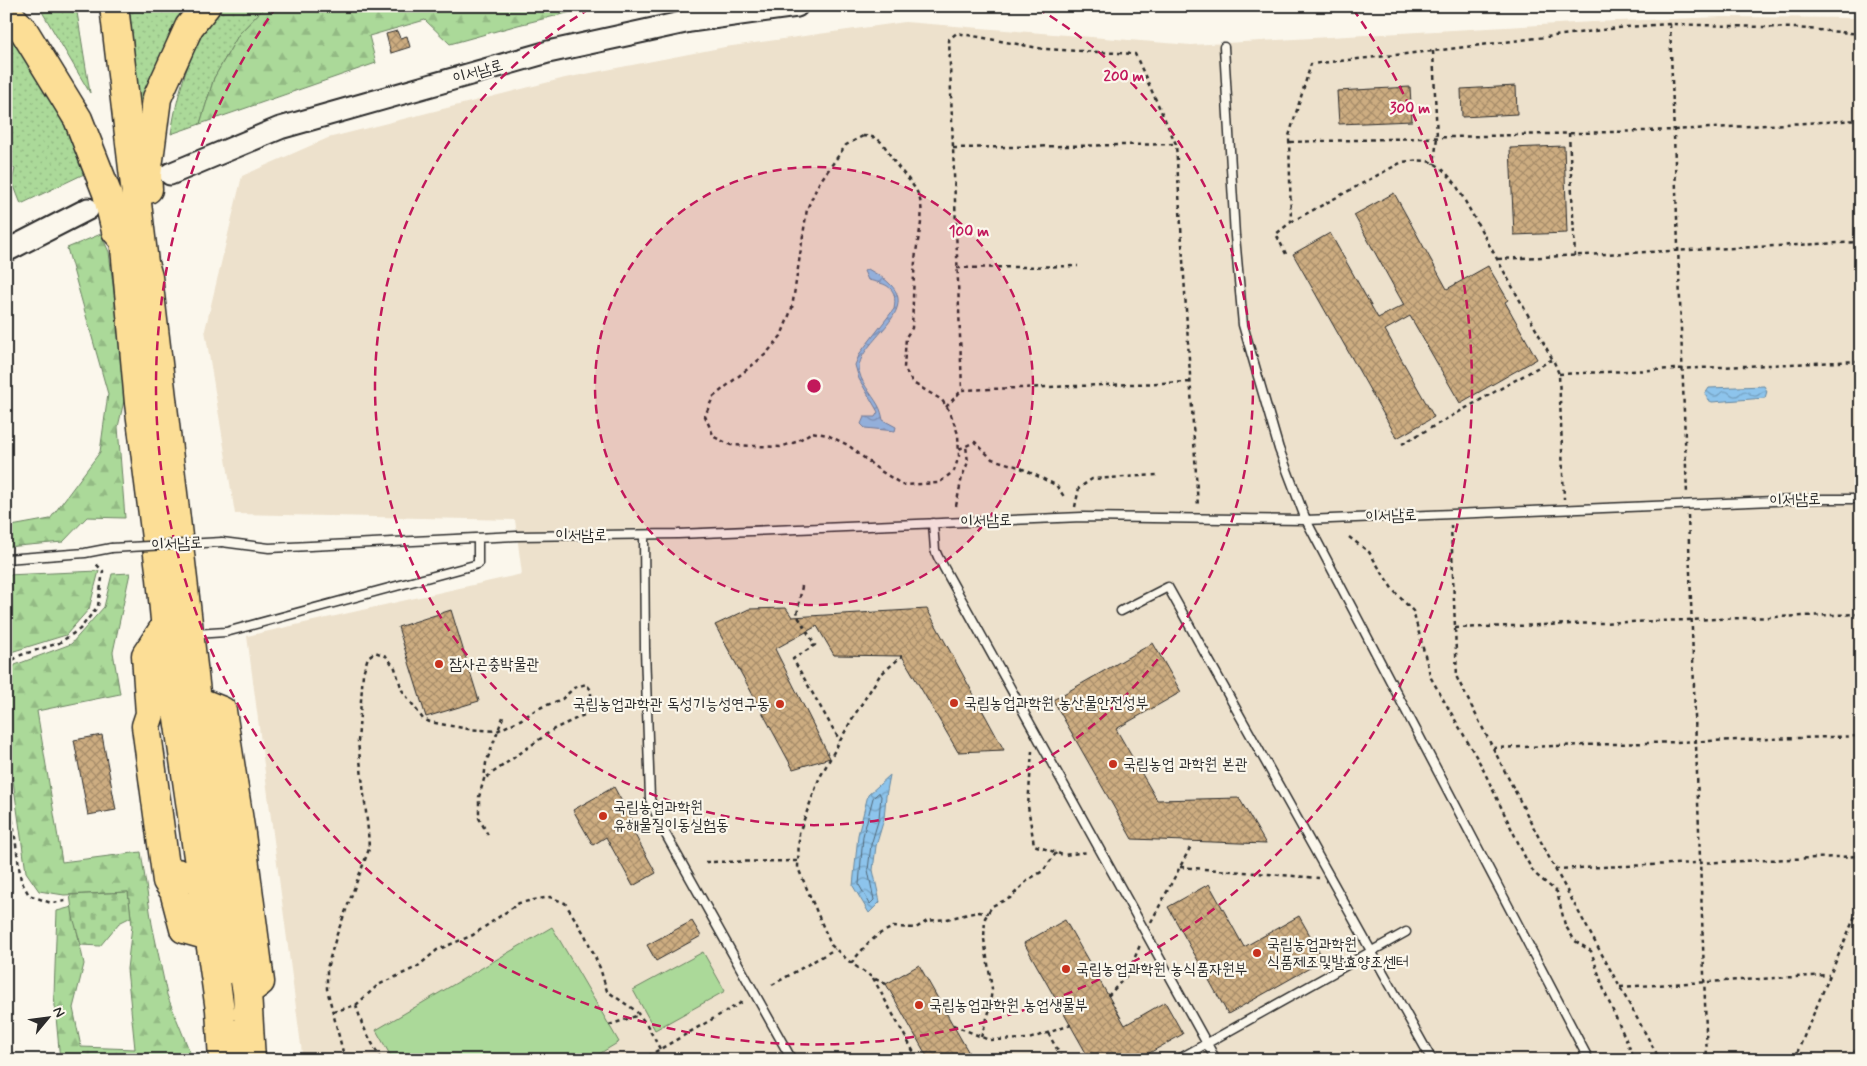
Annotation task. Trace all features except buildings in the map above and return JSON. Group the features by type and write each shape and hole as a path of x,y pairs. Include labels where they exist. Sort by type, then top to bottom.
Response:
{"highway":[{"path":"99,6 121,183 125,226 124,240 140,404 174,633 204,704 248,968 246,984 251,1060"},
{"path":"114,6 144,263 148,277 174,633 158,652 193,908 208,931 220,1010 223,1060"},
{"path":"148,277 152,258 147,175 157,98 189,28 206,6"},
{"path":"6,12 24,31 78,119 107,193 116,231 124,240"},
{"path":"174,633 146,655 150,714 156,725 176,863 178,882 174,891 184,929 208,931"}],"main road":[{"name":"이서남로","path":"170,174 280,128 548,52 690,21 796,6"},
{"path":"6,251 88,209"}],"lane":[{"path":"1224,46 1234,236 1243,325 1279,449 1306,520 1589,1060"},
{"name":"이서남로","path":"6,559 85,553 111,548 222,542 269,548 517,536 644,535 1073,517 1306,520 1687,504 1861,499"},
{"path":"933,523 935,550 938,556 1216,1060"},
{"path":"644,535 645,649 650,798 661,826 792,1060"},
{"path":"174,633 226,632 478,564 478,538"},
{"path":"1121,611 1168,587 1432,1060"},
{"path":"1177,1060 1406,932"}],"path":[{"path":"1292,222 1289,136 1311,64 1626,27 1670,24 1798,28 1861,34"},
{"path":"1670,24 1707,1060"},
{"path":"962,390 949,39 956,33 1044,49 1136,54 1176,144 1199,519"},
{"path":"1432,51 1437,137 1434,164"},
{"path":"1290,142 1674,130 1861,120"},
{"path":"1569,133 1575,256"},
{"path":"863,136 873,136 884,144 919,195 922,216 915,261 912,328 906,337 904,368 913,383 942,400 958,434 959,448 959,456 954,471 939,483 903,485 879,470 848,445 827,435 812,432 796,442 780,447 731,445 714,437 705,416 713,397 766,354 781,336 792,308 807,209 819,183 846,145 863,136"},
{"path":"953,148 1176,144"},
{"path":"1286,254 1276,234 1292,222 1402,162 1420,160 1440,165 1455,183 1553,359 1559,374 1564,509"},
{"path":"1498,259 1861,242"},
{"path":"957,268 1078,266"},
{"path":"1402,444 1553,359"},
{"path":"1559,374 1861,362"},
{"path":"946,407 962,390 1190,382"},
{"path":"959,448 976,442 992,459 1019,467 1056,485 1064,498"},
{"path":"956,506 962,477 968,462 966,446"},
{"path":"1073,517 1079,488 1092,479 1158,475"},
{"path":"1451,514 1457,678 1555,868 1660,1060"},
{"path":"1349,537 1369,552 1393,590 1413,611 1431,678 1481,765 1534,873 1557,892 1565,925 1575,941 1591,951 1605,993 1635,1060"},
{"path":"6,664 21,656 59,643 80,629 98,606 103,571 85,553"},
{"path":"802,586 798,615 815,645 793,659 840,741"},
{"path":"1455,628 1861,614"},
{"path":"345,1060 326,988 327,968 337,934 369,849 358,742 363,673 368,657 375,652 386,656 395,668 402,690 423,719 458,727 497,731 522,719 537,709 562,699 574,688 586,684 591,690 591,703 584,715 554,729 484,778"},
{"path":"886,984 873,978 851,963 831,945 798,868 799,833 819,779 840,741 880,675 902,656"},
{"path":"488,835 480,818 478,797 486,763 503,717"},
{"path":"1034,731 1028,806 1034,845 1063,855 1101,851"},
{"path":"1493,748 1861,736"},
{"path":"6,772 21,881 29,895 51,903 66,901"},
{"path":"1108,996 1128,974 1146,932 1191,846"},
{"path":"982,1037 989,1012 992,989 984,939 985,918 992,906 1010,898 1029,879 1042,871 1056,853"},
{"path":"1555,868 1861,856"},
{"path":"705,862 798,861"},
{"path":"1180,867 1330,879"},
{"path":"333,1012 356,1005 378,985 417,967 437,950 473,936 519,903 550,897 565,903 585,935 600,968 607,991 639,1015 648,1025 660,1049"},
{"path":"1794,1060 1861,902"},
{"path":"851,963 869,942 881,932 893,928 916,928 927,921 947,919 976,912 988,913"},
{"path":"772,985 835,949"},
{"path":"1620,987 1829,976"},
{"path":"873,978 918,1060"},
{"path":"641,1060 744,1001"},
{"path":"356,1005 362,1024 381,1060"},
{"path":"609,1025 639,1015"},
{"path":"953,1025 989,1040 1029,1039 1070,1025"},
{"path":"1048,1033 1063,1060"},
{"path":"1851,1060 1861,1037"}],"shaded area":[{"path":"1722,17 1861,18 1861,1060 301,1060 302,1053 247,636 522,574 515,520 235,514 205,330 242,176 328,138 565,78 725,47 905,22 1191,45 1592,22"}],"green space":[{"path":"37,6 76,6 90,93 41,10"},
{"path":"129,6 187,6 177,20 140,108"},
{"path":"221,6 266,6 239,34 214,78 200,124 171,134 182,83 194,51"},
{"path":"266,6 596,6 450,44 425,20 369,36 376,63 200,124 214,78 239,34"},
{"path":"6,26 72,125 84,174 21,204 12,181 15,169 6,164"},
{"path":"101,234 109,252 126,392 118,427 125,518 87,517 63,542 6,547 6,527 50,519 100,452 108,394 67,248"},
{"path":"99,571 89,609 66,635 11,652 6,657 6,575"},
{"path":"130,573 113,652 120,694 37,711 62,862 141,852 152,924 167,995 193,1060 60,1060 54,995 57,911 72,907 84,964 73,1008 81,1047 135,1049 127,969 132,926 128,892 64,895 39,891 26,872 6,731 6,680 15,665 71,644 104,607 112,574"},
{"path":"128,892 131,917 119,923 100,946 81,945 73,917 70,895"},
{"path":"552,927 619,1042 589,1060 393,1060 376,1030"},
{"path":"703,952 725,991 655,1030 633,990"}],"water":[{"path":"868,269 891,285 897,295 898,306 886,327 868,348 859,368 863,383 879,407 883,420 896,427 895,431 865,428 861,424 864,417 875,417 878,412 859,379 855,365 860,353 894,309 895,302 893,291 890,288 881,283 868,280 864,271"},
{"path":"1764,386 1767,391 1765,398 1712,402 1708,400 1705,394 1709,388"},
{"path":"890,775 884,819 876,846 873,870 880,902 869,913 853,886 858,835 868,795"}],"place":[{"name":"잠사곤충박물관","path":"439,664"},
{"name":"국립농업과학원 농산물안전성부","path":"954,703"},
{"name":"국립농업과학관 독성기능성연구동","path":"780,704"},
{"name":"국립농업 과학원 본관","path":"1113,764"},
{"name":"국립농업과학원 유해물질이동실험동","path":"603,816"},
{"name":"국립농업과학원 식품제조및발효양조센터","path":"1257,953"},
{"name":"국립농업과학원 농식품자원부","path":"1066,969"},
{"name":"국립농업과학원 농업생물부","path":"919,1005"}]}
